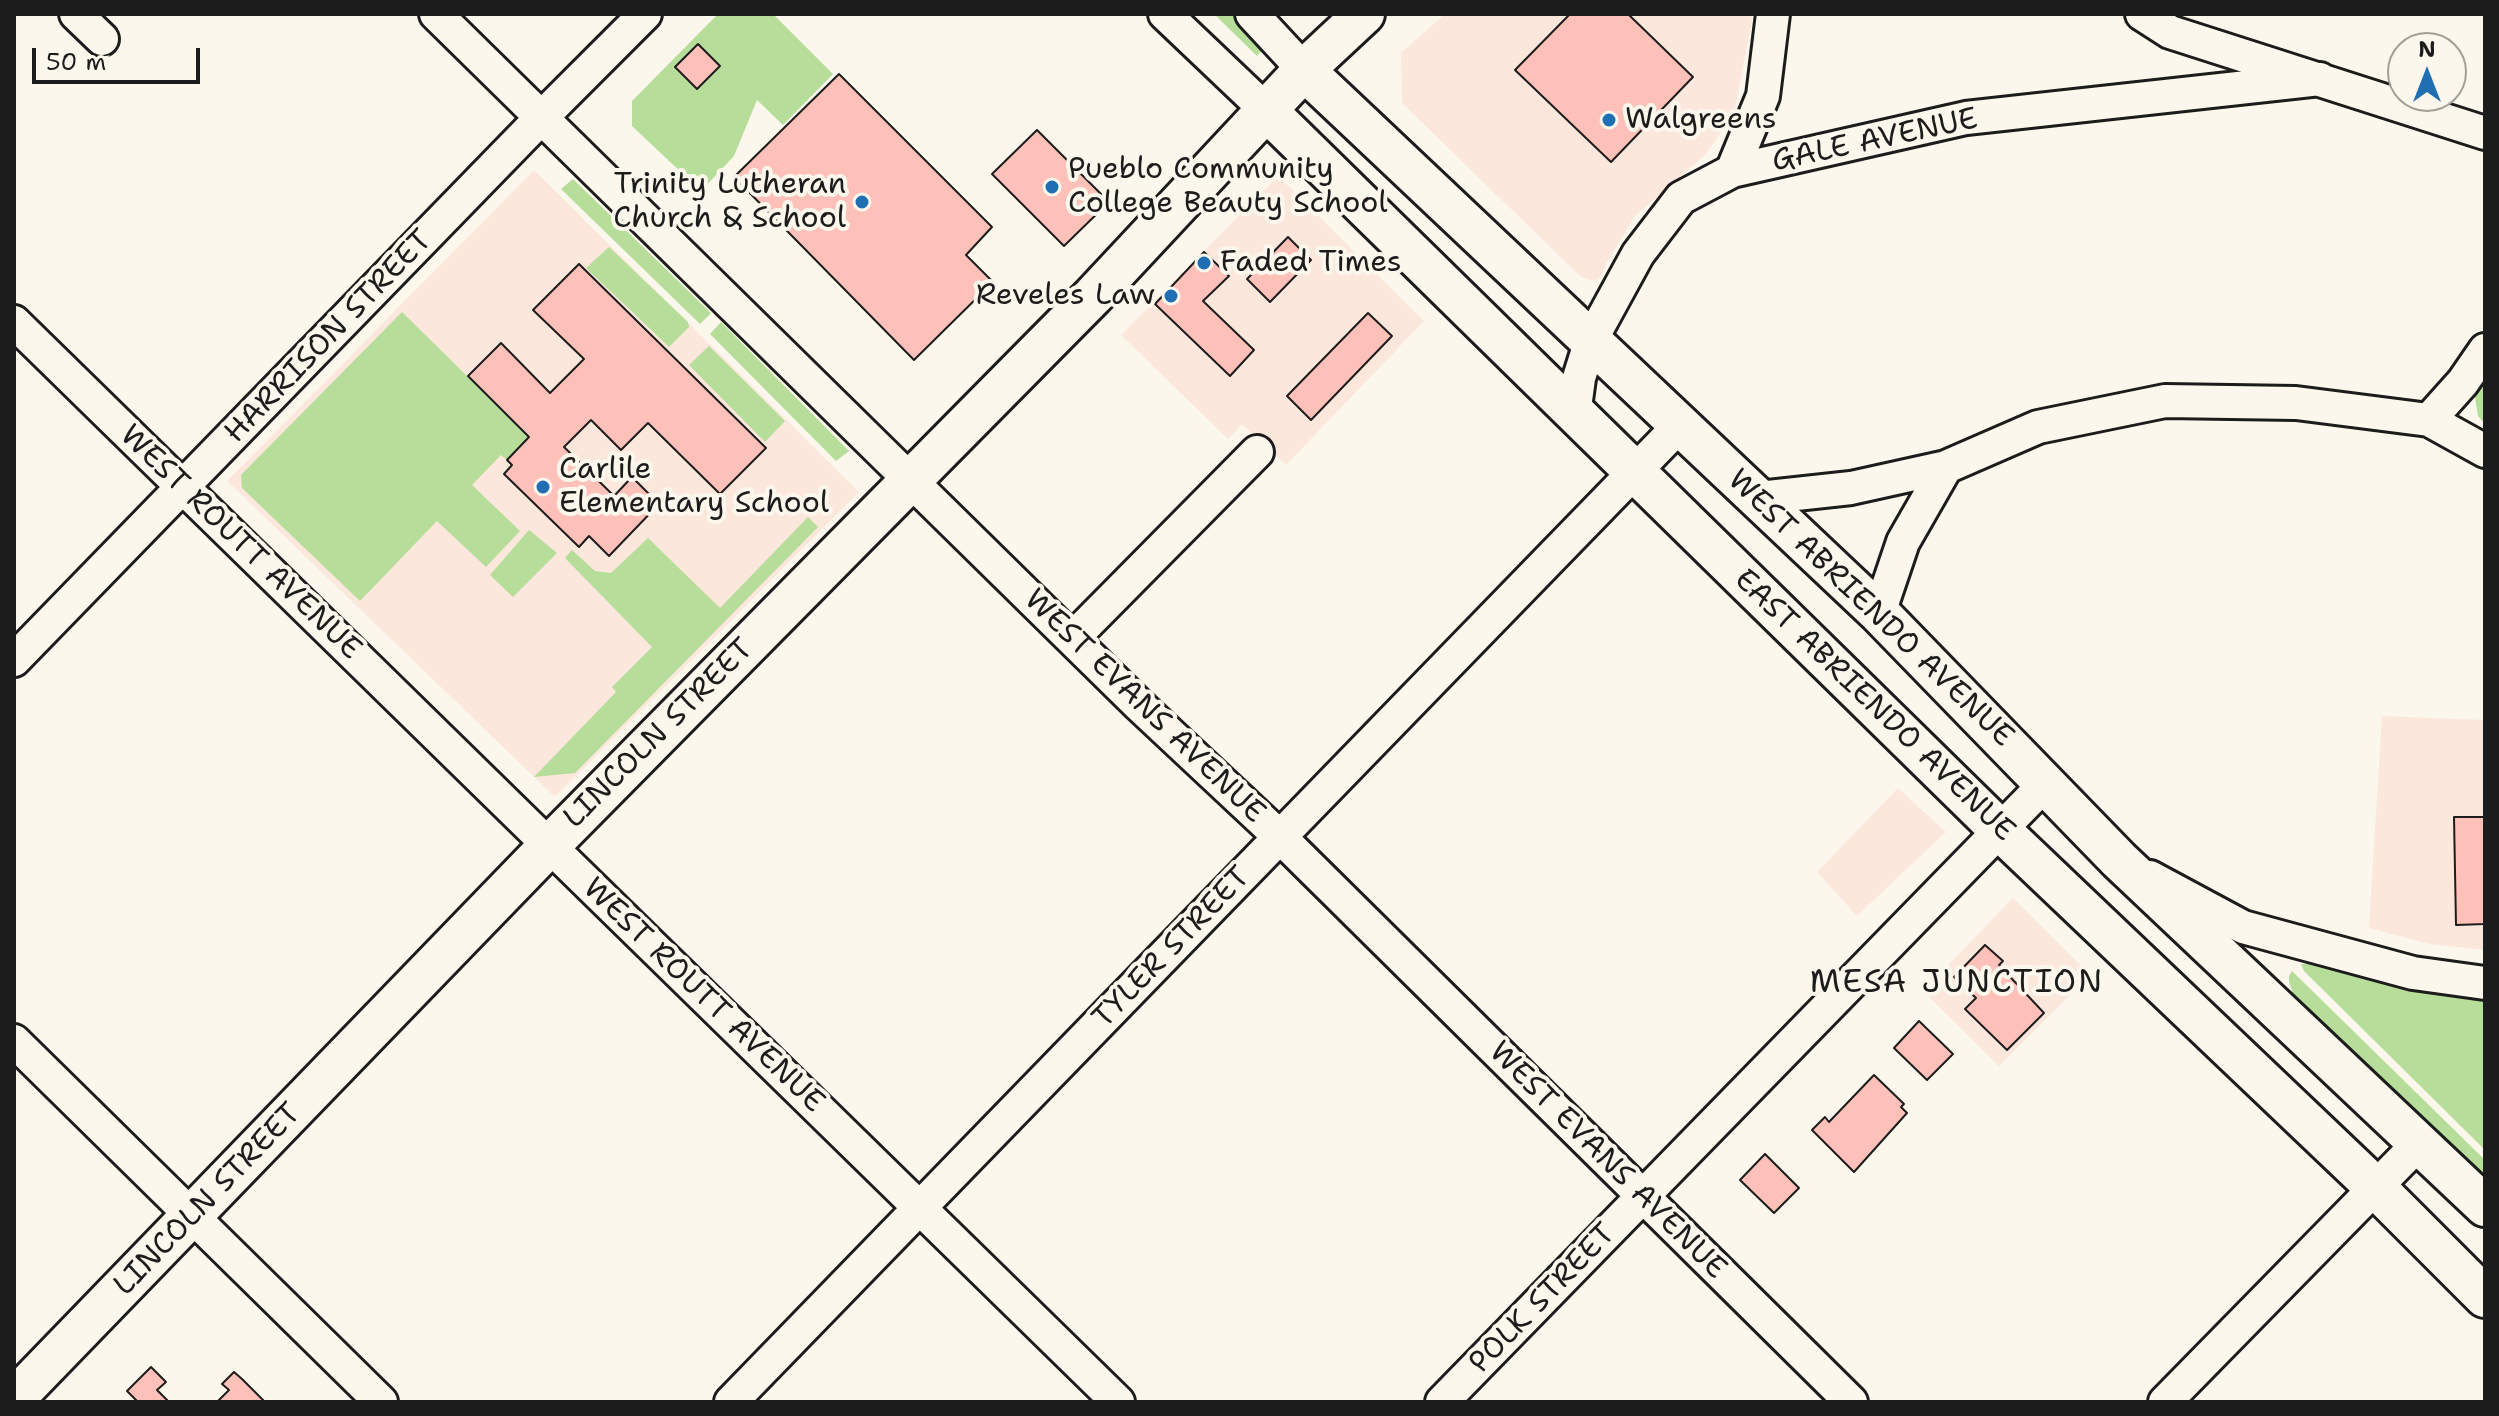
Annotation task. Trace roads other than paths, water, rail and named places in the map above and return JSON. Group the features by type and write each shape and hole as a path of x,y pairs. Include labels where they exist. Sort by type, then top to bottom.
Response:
{"main road":[{"name":"LINCOLN STREET","path":"14,1399 549,846 1093,296 1304,70 1364,14"},
{"name":"WEST ABRIENDO AVENUE","path":"1304,70 1879,613 2119,860 2485,1206"},
{"name":"EAST ABRIENDO AVENUE","path":"1267,111 1633,473 2001,831 2376,1188 2485,1297"}],"street":[{"path":"76,14 102,39"},
{"name":"WEST EVANS AVENUE","path":"436,14 909,481 1280,837 1851,1402"},
{"name":"HARRISON STREET","path":"14,660 645,14"},
{"path":"1165,14 1267,111"},
{"name":"WEST ABRIENDO AVENUE","path":"1252,14 1304,70"},
{"path":"1732,171 1763,96 1773,14"},
{"path":"2142,14 2170,32 2485,133"},
{"name":"GALE AVENUE","path":"1574,415 1579,378 1591,340 1638,254 1681,198 1732,171 1966,118 2320,79"},
{"name":"WEST ROUTT AVENUE","path":"14,322 1118,1402"},
{"path":"2429,420 2463,382 2485,350"},
{"path":"1759,498 1851,488 1946,467 2038,427 2165,401 2296,403 2429,420 2485,451"},
{"name":"TYLER STREET","path":"731,1402 1679,426"},
{"path":"1072,639 1257,452"},
{"path":"1879,613 1903,542 1946,467"},
{"name":"POLK STREET","path":"1442,1402 2046,783"},
{"path":"2119,860 2243,927 2413,973 2485,983"},
{"path":"14,1041 381,1402"},
{"path":"2165,1402 2420,1142"}],"place":[{"name":"Walgreens","path":"1609,120"},
{"name":"Pueblo Community College Beauty School","path":"1052,187"},
{"name":"Trinity Lutheran Church & School","path":"862,202"},
{"name":"Faded Times","path":"1204,263"},
{"name":"Reveles Law","path":"1171,296"},
{"name":"Carlile Elementary School","path":"543,487"}],"district":[{"name":"MESA JUNCTION","path":"1957,984"}]}
